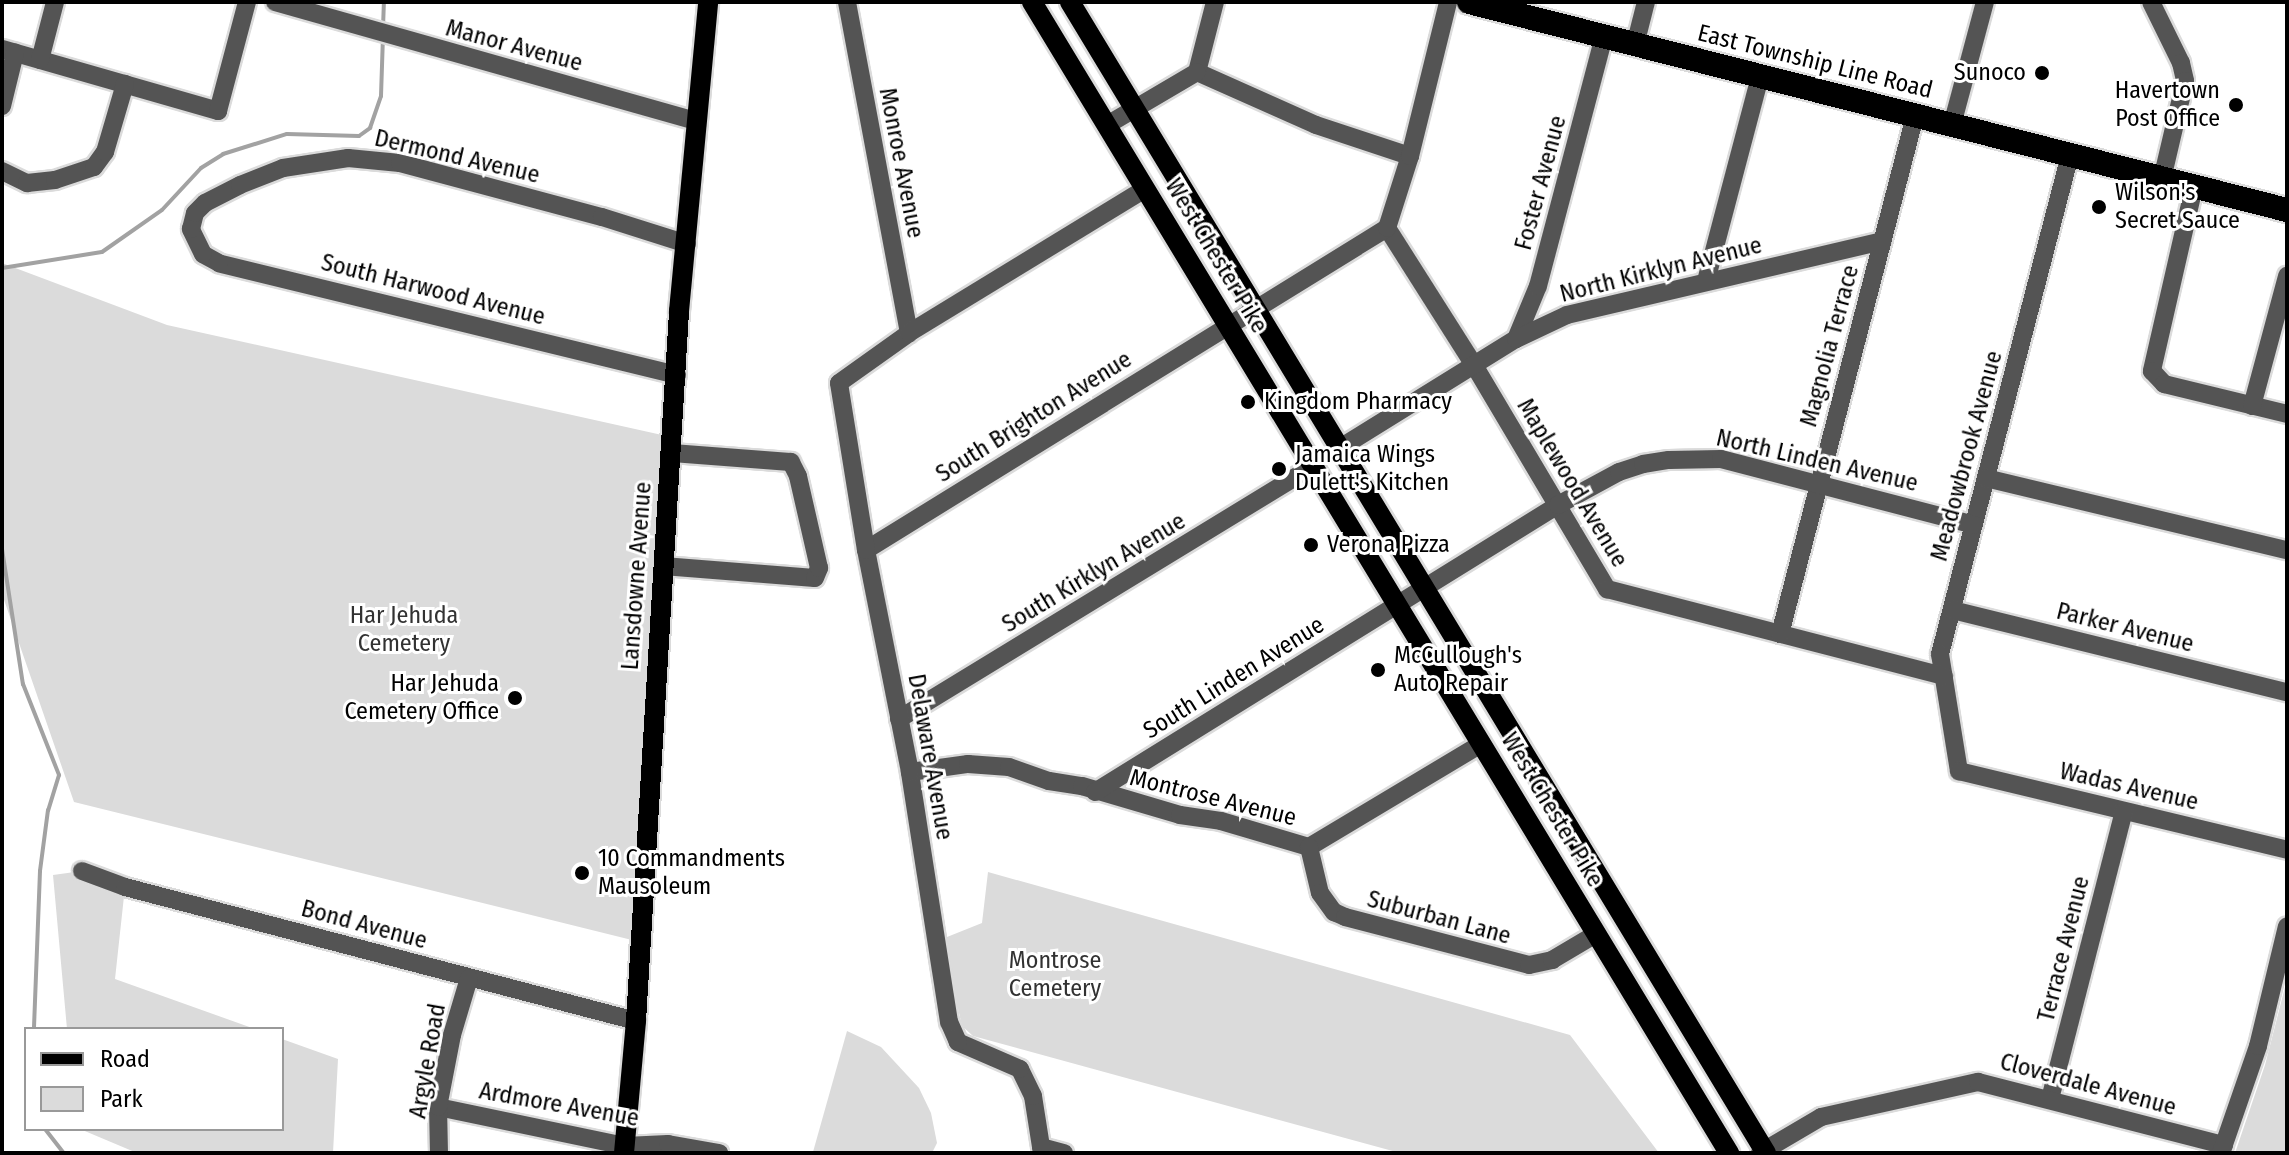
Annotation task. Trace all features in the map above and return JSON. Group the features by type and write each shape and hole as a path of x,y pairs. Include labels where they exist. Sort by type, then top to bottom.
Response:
{"highway":[{"name":"East Township Line Road","path":"1469,2 2287,210"}],"main road":[{"name":"Lansdowne Avenue","path":"625,1150 636,1021 679,311 708,2"},
{"name":"West Chester Pike","path":"1032,2 1729,1153"},
{"name":"West Chester Pike","path":"1070,2 1763,1152"}],"street":[{"path":"40,60 55,2"},
{"path":"2,106 9,51 218,111 247,2"},
{"name":"Manor Avenue","path":"275,2 695,121"},
{"name":"Monroe Avenue","path":"847,2 909,333"},
{"path":"1107,125 1197,72 1215,2"},
{"path":"1387,228 1410,156 1448,2"},
{"path":"1635,45 1646,2"},
{"path":"1952,125 1985,2"},
{"path":"2151,2 2181,63 2185,81 2162,179"},
{"name":"Foster Avenue","path":"1516,339 1538,286 1604,36"},
{"path":"1197,72 1316,125 1410,156"},
{"path":"1706,281 1760,76"},
{"path":"2,171 27,183 55,180 94,167 105,152 125,84"},
{"name":"Magnolia Terrace","path":"1780,634 1915,116"},
{"name":"Meadowbrook Avenue","path":"1959,771 1940,654 2070,155"},
{"name":"Dermond Avenue","path":"192,232 195,213 215,197 283,168 348,158 400,163 602,217 687,244"},
{"path":"2194,187 2152,366 2155,377 2164,384 2287,414"},
{"path":"909,333 1145,189"},
{"name":"South Brighton Avenue","path":"866,550 1387,228"},
{"name":"Maplewood Avenue","path":"1387,228 1474,365 1607,589 1944,676"},
{"name":"South Harwood Avenue","path":"192,232 203,254 219,263 677,375"},
{"name":"North Kirklyn Avenue","path":"1340,448 1516,339 1585,309 1882,241"},
{"path":"2252,406 2287,276"},
{"name":"Delaware Avenue","path":"909,333 839,383 866,550 910,772 949,1022 958,1042 1020,1069 1033,1096 1042,1150"},
{"path":"663,566 815,578 819,568 798,476 791,462 671,453"},
{"name":"North Linden Avenue","path":"1397,605 1558,505 1619,472 1669,460 1721,459 1974,525"},
{"name":"South Kirklyn Avenue","path":"899,719 1313,466"},
{"path":"1986,478 2287,550"},
{"name":"South Linden Avenue","path":"1095,792 1397,605"},
{"name":"Parker Avenue","path":"1952,610 2287,692"},
{"name":"Montrose Avenue","path":"910,772 968,764 1009,767 1180,815 1221,821 1309,847 1481,744"},
{"name":"Wadas Avenue","path":"1959,771 2287,850"},
{"name":"Terrace Avenue","path":"2050,1099 2124,811"},
{"name":"Suburban Lane","path":"1309,847 1320,893 1334,912 1345,917 1529,965 1552,960 1596,934"},
{"name":"Bond Avenue","path":"82,871 125,887 636,1021"},
{"path":"2222,1149 2258,1046 2287,926"},
{"name":"Argyle Road","path":"439,1153 438,1107 452,1035 469,978"},
{"name":"Cloverdale Avenue","path":"1763,1152 1821,1117 1978,1082 2050,1099 2222,1149"},
{"name":"Ardmore Avenue","path":"438,1107 625,1150 668,1144 719,1153"},
{"path":"1042,1150 1064,1153"}],"green space":[{"name":"Har Jehuda Cemetery","path":"2,263 167,325 671,437 640,942 74,802 2,594"},
{"path":"82,871 125,887 115,979 249,1027 67,1027 53,875"},
{"name":"Montrose Cemetery","path":"988,872 1570,1035 1659,1153 1400,1153 973,1036 962,1026 942,939 982,923"},
{"path":"2287,979 2287,1153 2235,1153 2265,1065"},
{"path":"847,1031 881,1047 919,1088 931,1113 937,1143 932,1153 813,1152"},
{"path":"284,1040 338,1059 333,1153 137,1153 85,1131 284,1131"}],"waterway":[{"path":"383,28 384,2"},
{"path":"2,268 102,252 162,210 201,168 223,154 287,134 359,136 370,128 381,96 383,36"},
{"path":"2,549 23,684 59,775 48,810 40,871 34,1027"},
{"path":"47,1131 64,1153"}],"place":[{"name":"Sunoco","path":"2042,73"},
{"name":"Havertown Post Office","path":"2236,105"},
{"name":"Wilson's Secret Sauce","path":"2099,207"},
{"name":"Kingdom Pharmacy","path":"1248,402"},
{"name":"Jamaica Wings Dulett's Kitchen","path":"1279,469"},
{"name":"Verona Pizza","path":"1311,545"},
{"name":"McCullough's Auto Repair","path":"1378,670"},
{"name":"Har Jehuda Cemetery Office","path":"515,698"},
{"name":"10 Commandments Mausoleum","path":"582,873"}]}
